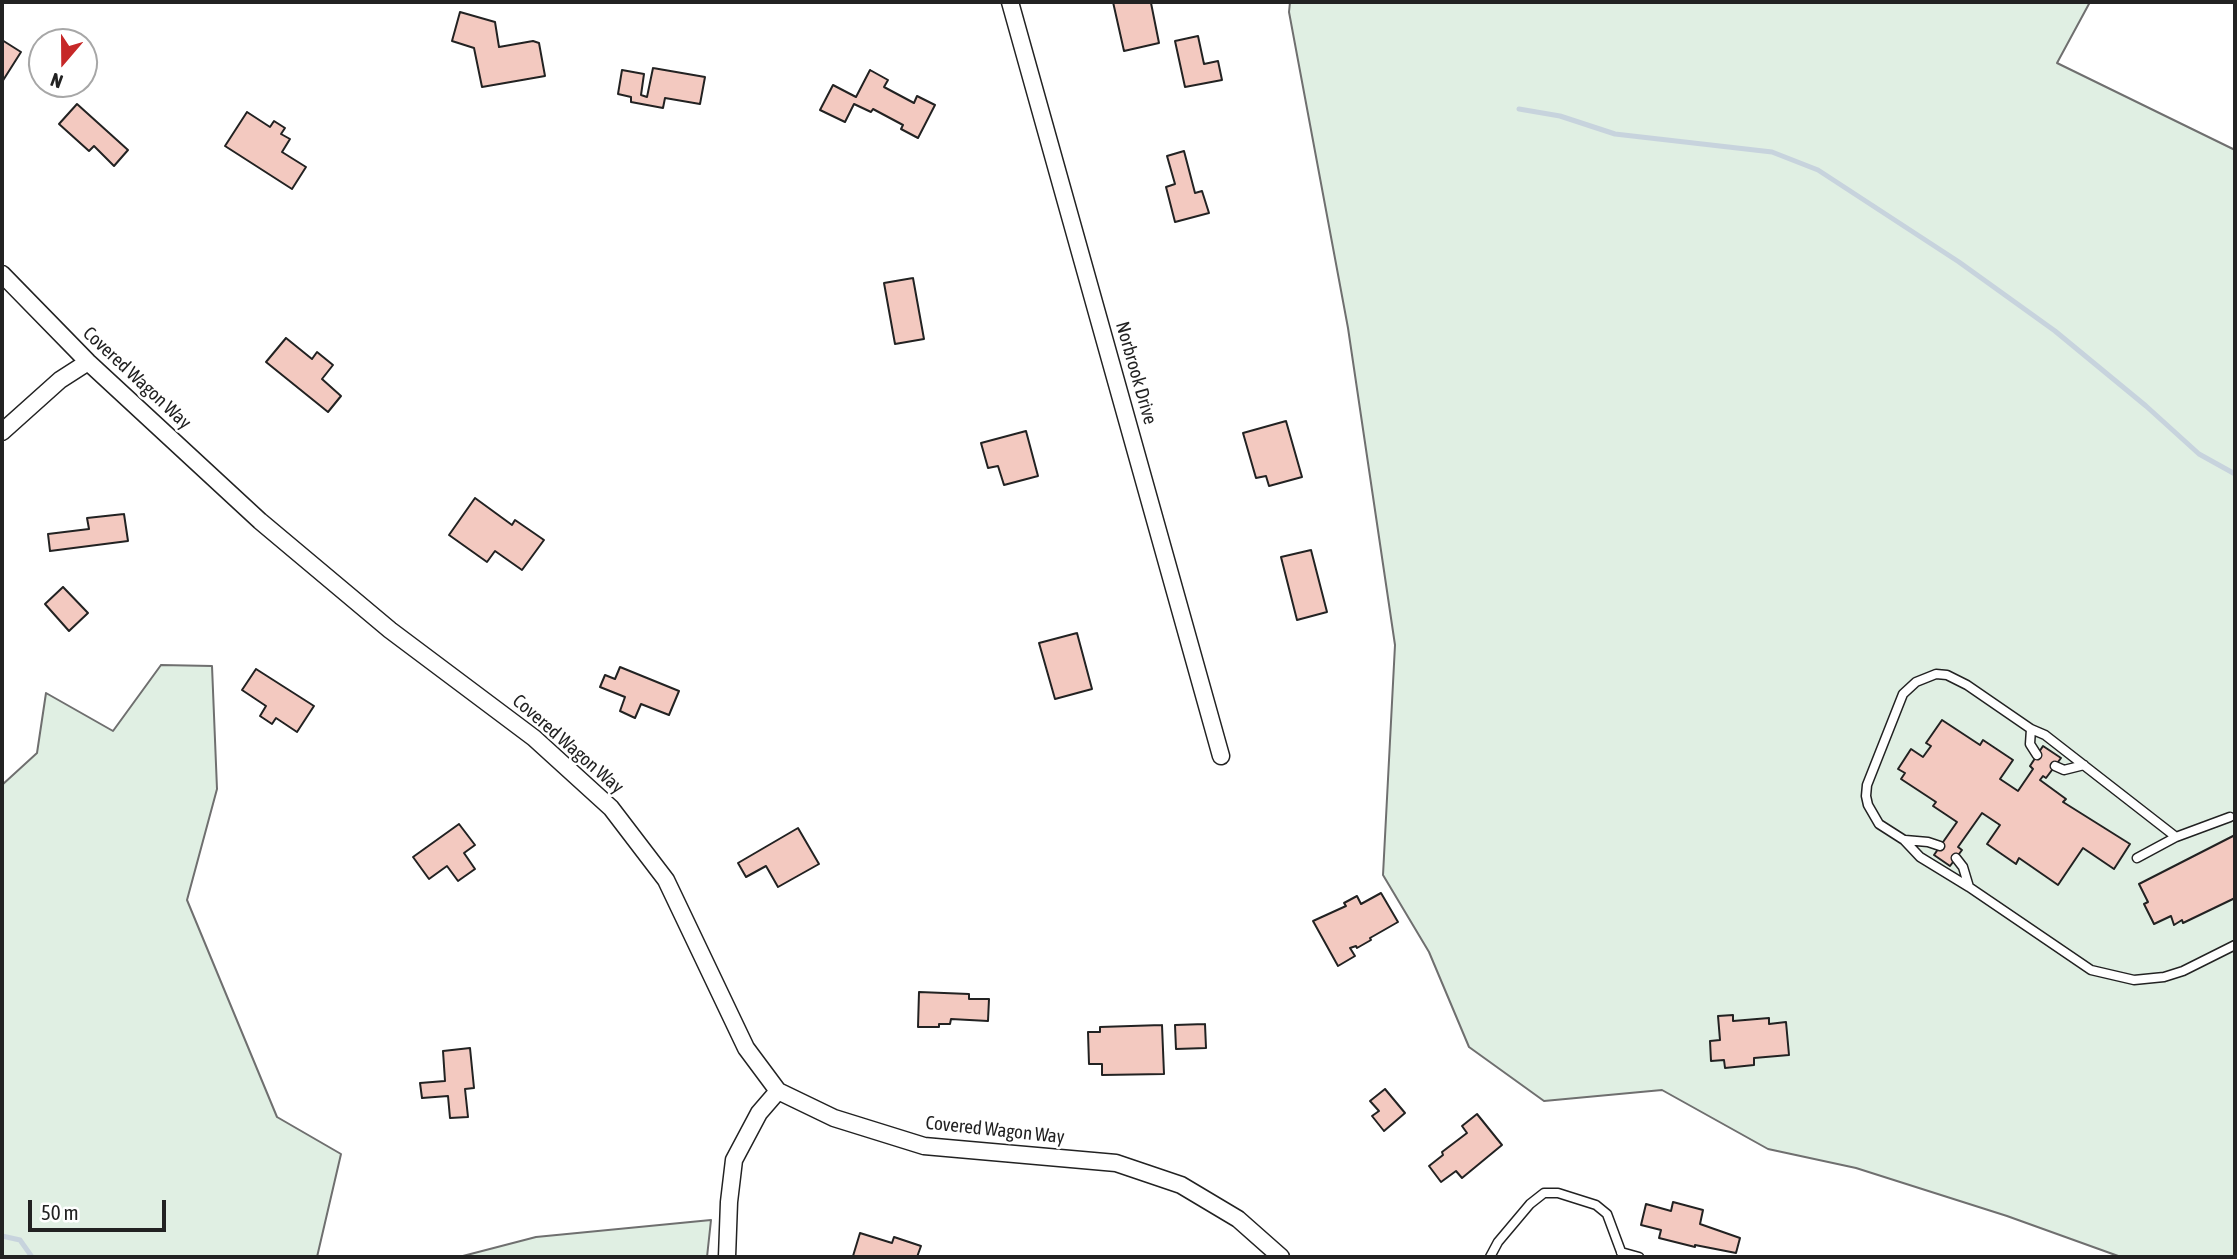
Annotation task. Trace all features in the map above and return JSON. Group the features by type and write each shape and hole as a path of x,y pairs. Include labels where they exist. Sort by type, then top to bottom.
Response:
{"street":[{"name":"Norbrook Drive","path":"1010,2 1221,756"},
{"name":"Covered Wagon Way","path":"2,274 88,362 260,521 390,630 534,738 611,808 666,880 746,1048 779,1091 834,1118 924,1146 1115,1163 1181,1185 1238,1219 1281,1257"},
{"path":"2,432 60,380 88,362"},
{"path":"727,1257 734,1160 759,1114 779,1091"}],"lane":[{"path":"2176,837 2045,735 2031,729 1967,685 1947,675 1925,676 1903,694 1867,785 1868,805 1879,824 1904,840 1920,857 2091,970 2134,980 2164,977 2183,971 2235,945"},
{"path":"2031,729 2031,744 2037,754"},
{"path":"2055,766 2064,770 2084,765"},
{"path":"2137,858 2176,837 2230,817"},
{"path":"1904,840 1940,846"},
{"path":"1956,858 1963,867 1969,887"},
{"path":"1490,1257 1498,1242 1530,1205 1544,1194 1551,1193 1596,1205 1606,1214 1622,1254 1639,1257"}],"green space":[{"path":"1290,2 2090,2 2057,63 2235,150 2235,1257 2121,1257 2007,1216 1856,1168 1768,1149 1662,1090 1544,1101 1469,1047 1429,952 1383,875 1395,645 1348,328 1289,12"},
{"path":"161,665 212,666 217,789 187,900 277,1117 341,1154 317,1257 2,1257 2,785 37,753 46,693 113,731"},
{"path":"711,1220 707,1257 459,1257 536,1237"}],"building":[{"path":"1113,2 1155,2 1151,3 1159,43 1124,51"},
{"path":"460,12 495,22 499,47 533,41 539,43 545,76 482,87 474,48 452,41"},
{"path":"1198,36 1204,64 1218,61 1222,80 1185,87 1175,41"},
{"path":"2,40 21,52 2,82"},
{"path":"653,68 705,77 700,104 665,98 663,108 631,102 631,97 618,94 622,70 644,74 641,95 647,97"},
{"path":"870,70 888,80 884,87 914,103 917,96 935,105 918,138 901,129 903,125 873,109 871,112 854,104 845,122 820,110 833,85 856,97"},
{"path":"77,104 128,150 114,166 94,146 89,151 59,124"},
{"path":"247,112 270,127 274,121 285,128 281,134 290,139 282,152 306,167 292,189 225,146"},
{"path":"1184,151 1195,193 1202,191 1209,213 1175,222 1166,187 1175,184 1167,156"},
{"path":"913,278 924,339 895,344 884,283"},
{"path":"286,338 312,359 317,352 333,365 322,379 341,396 328,412 266,362"},
{"path":"1286,421 1302,477 1269,486 1266,476 1256,478 1243,433"},
{"path":"1026,431 1038,476 1004,485 998,466 988,468 981,443"},
{"path":"475,498 512,525 515,520 544,540 522,570 495,551 487,562 449,535"},
{"path":"124,514 128,541 50,551 48,534 89,529 87,518"},
{"path":"1311,550 1327,612 1297,620 1281,557"},
{"path":"63,587 88,613 69,631 45,604"},
{"path":"1077,633 1092,689 1055,699 1039,643"},
{"path":"620,667 679,691 669,715 641,704 635,718 620,711 625,697 600,687 605,675 615,679"},
{"path":"256,669 314,706 297,732 276,718 272,724 260,716 266,706 242,690"},
{"path":"1942,720 1980,745 1983,740 2013,760 2000,779 2018,791 2033,769 2030,766 2043,746 2061,758 2046,778 2043,776 2040,780 2066,799 2063,802 2130,844 2114,869 2083,848 2058,885 2019,858 2016,864 1987,844 2000,825 1982,813 1958,847 1962,850 1950,866 1934,855 1957,822 1933,806 1936,802 1901,779 1905,773 1898,769 1911,749 1923,757 1931,746 1926,743"},
{"path":"459,824 475,845 464,853 475,869 458,881 447,866 429,879 413,857"},
{"path":"798,828 819,864 778,887 766,866 746,877 738,863"},
{"path":"2235,835 2235,898 2183,923 2182,920 2174,925 2171,916 2154,924 2144,904 2148,902 2139,884"},
{"path":"1381,893 1398,922 1357,948 1350,948 1355,956 1338,966 1313,921 1346,906 1344,903 1357,896 1361,904"},
{"path":"919,992 969,994 969,999 989,999 988,1021 951,1019 950,1024 939,1024 939,1027 918,1027"},
{"path":"1733,1015 1733,1021 1769,1018 1769,1024 1786,1022 1789,1055 1754,1058 1754,1065 1725,1068 1724,1060 1711,1061 1710,1041 1720,1040 1718,1016"},
{"path":"1205,1024 1206,1048 1176,1049 1175,1025"},
{"path":"1162,1025 1164,1074 1102,1075 1102,1064 1089,1064 1088,1032 1100,1032 1100,1027"},
{"path":"470,1048 474,1088 465,1089 468,1117 450,1118 448,1096 422,1098 420,1083 445,1081 443,1051"},
{"path":"1385,1089 1405,1113 1384,1131 1372,1116 1379,1111 1370,1101"},
{"path":"1477,1114 1502,1145 1462,1178 1456,1171 1441,1182 1429,1166 1467,1133 1462,1126"},
{"path":"1673,1202 1703,1210 1700,1224 1740,1238 1736,1253 1659,1238 1661,1230 1641,1225 1646,1204 1671,1211"},
{"path":"860,1233 892,1243 894,1237 921,1246 917,1257 856,1257 853,1256"}],"waterway":[{"path":"1519,109 1560,116 1615,134 1772,152 1818,170 1959,262 2055,331 2199,454 2235,474"},
{"path":"2,1236 20,1240 32,1257"}]}
